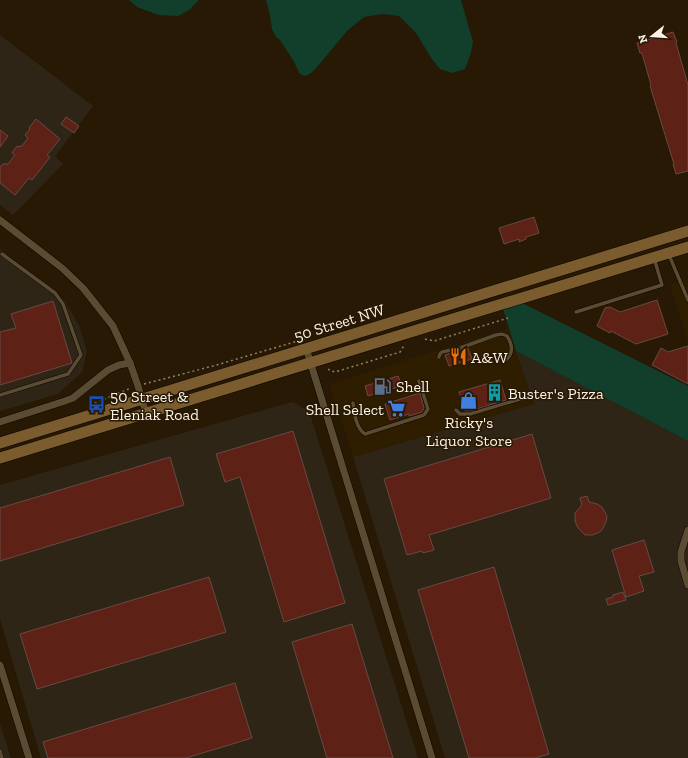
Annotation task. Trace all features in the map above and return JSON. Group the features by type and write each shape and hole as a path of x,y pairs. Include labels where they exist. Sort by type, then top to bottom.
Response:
{"main road":[{"name":"50 Street NW","path":"0,443 688,231"},
{"name":"50 Street NW","path":"0,458 688,247"}],"street":[{"path":"0,220 62,268 83,288 113,326 130,363 146,414"},
{"path":"306,348 432,758"},
{"path":"0,422 73,398 108,370 119,365 130,363"},
{"path":"688,530 681,561 687,576 688,585"},
{"path":"0,665 29,758"}],"lane":[{"path":"668,253 688,300"},
{"path":"0,395 68,374 81,355 63,304 55,293 2,254"},
{"path":"576,312 662,285 653,257"},
{"path":"439,358 442,352 460,348 496,334 502,334 507,336 512,346 512,350 507,359"},
{"path":"353,403 358,425 360,430 365,434 424,415 428,409 419,381"},
{"path":"456,410 462,415 470,414 520,399"},
{"path":"0,751 2,758"}],"path":[{"path":"425,339 434,341 508,318"},
{"path":"328,369 335,372 400,352 405,344"},
{"path":"88,406 128,389"}],"shaded area":[{"path":"0,35 93,106 55,156 63,164 13,215 0,205"},
{"path":"0,249 64,300 79,325 87,351 82,372 58,394 0,411"},
{"path":"688,279 688,343 670,285"},
{"path":"509,328 534,404 353,457 329,384"},
{"path":"516,351 688,441 688,758 445,758 353,457 534,404"},
{"path":"292,402 309,411 418,758 41,758 0,619 0,485"},
{"path":"0,724 11,758 0,758"}],"green space":[{"path":"129,0 199,0 189,10 178,16 159,15 137,7"},
{"path":"266,0 461,0 473,42 471,53 465,69 452,73 440,69 416,33 399,16 382,14 364,17 347,31 317,67 306,76 300,74 293,60 280,40 276,37 272,29"},
{"path":"522,303 688,386 688,441 516,351 503,309"}],"building":[{"path":"673,32 688,85 688,171 676,174 650,86 651,85 642,53 640,53 637,43"},
{"path":"66,117 79,126 74,133 61,124"},
{"path":"36,119 60,139 47,155 50,157 32,180 29,178 15,195 0,183 0,167 3,164 8,164 15,155 12,153 16,147 22,146 28,138 25,135"},
{"path":"0,130 8,136 0,147"},
{"path":"534,217 539,233 526,237 526,239 519,242 519,239 504,244 499,228"},
{"path":"657,300 668,334 636,344 611,331 610,333 597,326 605,308 610,307 620,312"},
{"path":"53,301 72,363 0,385 0,332 16,328 11,314"},
{"path":"688,346 688,384 652,365 661,348 668,352"},
{"name":"A&W","path":"468,348 472,359 449,366 445,355"},
{"name":"Shell","path":"398,376 402,386 368,396 365,386"},
{"path":"500,380 506,400 470,411 465,411 459,392"},
{"path":"420,393 424,408 422,412 409,416 409,414 390,420 385,404"},
{"path":"293,431 345,603 284,622 240,477 225,482 216,454"},
{"path":"532,434 551,498 429,535 434,550 423,553 422,551 407,555 384,479"},
{"path":"170,457 184,505 0,561 0,508"},
{"path":"587,496 589,502 602,507 607,517 602,530 592,535 585,535 578,528 575,521 575,513 582,505 580,498"},
{"path":"644,540 654,572 639,576 644,591 626,597 612,550"},
{"path":"494,567 549,754 535,758 469,758 418,590"},
{"path":"209,577 226,632 37,689 20,634"},
{"path":"623,592 626,600 608,605 606,599"},
{"path":"352,624 393,758 327,758 292,642"},
{"path":"235,683 252,738 186,758 48,758 43,742"}],"place":[{"name":"A&W","path":"458,357"},
{"name":"Shell","path":"383,386"},
{"name":"Buster's Pizza","path":"495,393"},
{"name":"Ricky's Liquor Store","path":"469,401"},
{"name":"50 Street & Eleniak Road","path":"97,405"},
{"name":"Shell Select","path":"397,409"}]}
